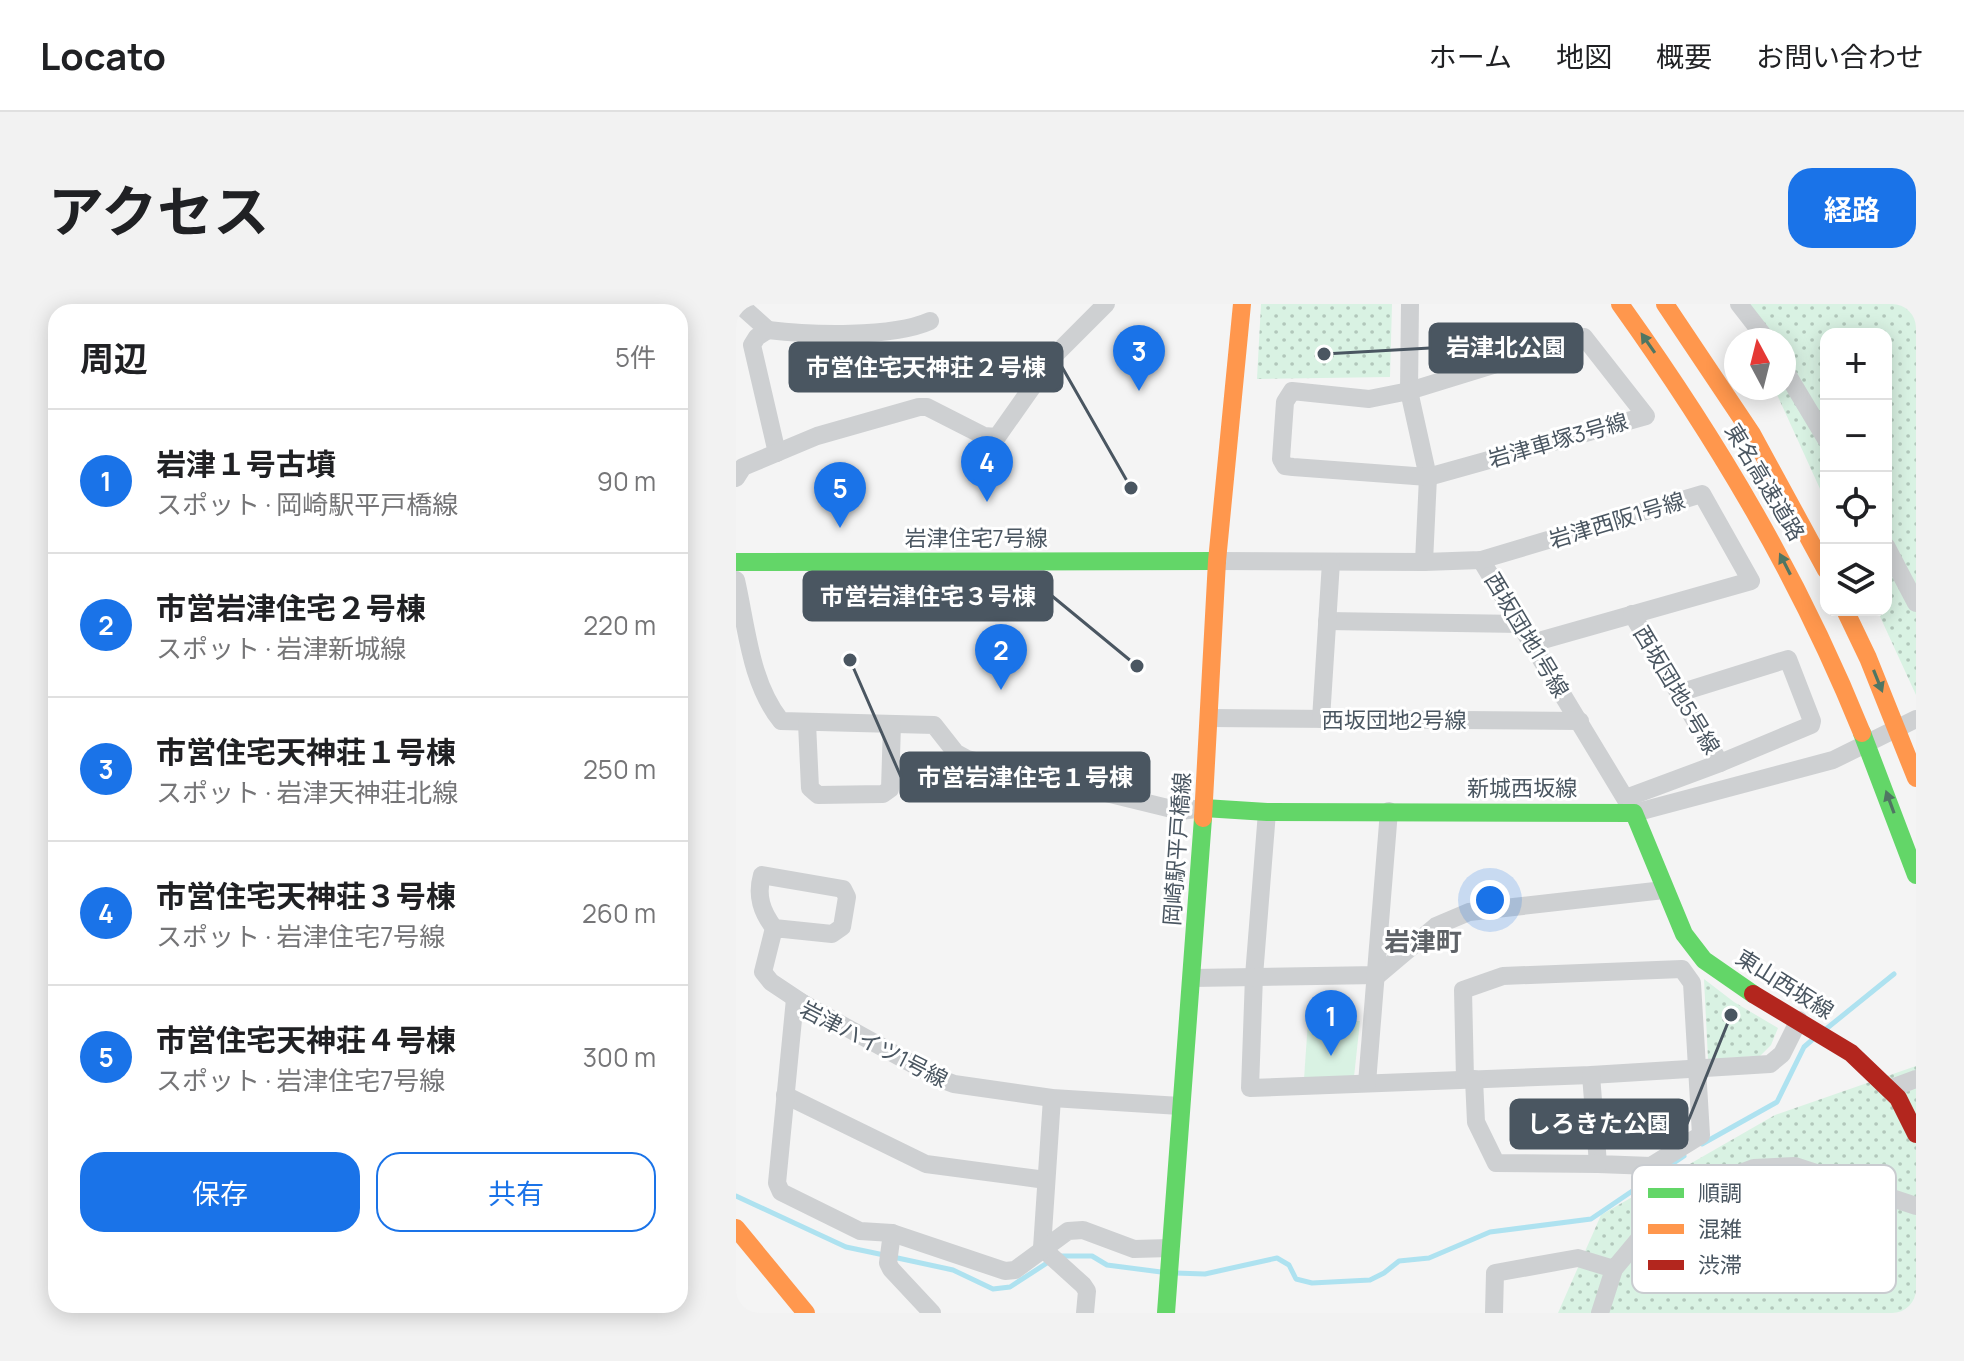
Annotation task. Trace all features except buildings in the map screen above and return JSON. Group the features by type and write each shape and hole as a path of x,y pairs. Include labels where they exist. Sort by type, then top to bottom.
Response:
{"main road":[{"name":"岡崎駅平戸橋線","path":"1166,1313 1204,808 1217,561 1242,304"},
{"name":"東名高速道路","path":"1620,304 1735,474 1779,551 1853,707 1916,875"},
{"name":"東名高速道路","path":"1665,304 1756,442 1802,520 1820,558"},
{"name":"岩津住宅7号線","path":"736,562 1217,561"},
{"path":"1848,616 1916,778"},
{"name":"新城西坂線","path":"1204,808 1267,812 1630,806"},
{"name":"東山西坂線","path":"1630,806 1684,934 1704,960 1731,981 1851,1053 1898,1098 1916,1134"},
{"path":"736,1228 806,1313"}],"street":[{"path":"739,304 768,330 800,334 889,330 930,321"},
{"path":"736,477 743,467 817,436 919,407 927,407 984,436 997,437 1054,356 1106,304"},
{"path":"1410,304 1409,391 1428,477 1424,562"},
{"path":"1739,304 1758,328"},
{"path":"768,330 757,337 752,345 777,453"},
{"name":"岩津車塚3号線","path":"1409,391 1584,337 1646,416 1428,477"},
{"path":"1796,389 1820,429"},
{"path":"1409,391 1369,399 1292,391 1285,402 1281,459 1285,466 1293,467 1428,477"},
{"name":"岩津西阪1号線","path":"1481,560 1702,494 1751,581 1632,614"},
{"path":"1892,557 1916,603"},
{"name":"西坂団地1号線","path":"1217,561 1481,560 1630,806"},
{"path":"1321,719 1331,562"},
{"path":"736,580 759,686 781,721 934,725 956,753 967,759 1180,811 1204,808"},
{"path":"1532,643 1632,614"},
{"name":"西坂団地5号線","path":"1630,806 1720,763 1632,614"},
{"path":"1327,621 1521,624"},
{"path":"1679,693 1788,659 1811,725 1720,763"},
{"name":"西坂団地2号線","path":"1209,718 1580,721"},
{"name":"新城西坂線","path":"1630,806 1833,760 1916,719"},
{"path":"807,723 810,788 818,795 883,794 890,789 892,724"},
{"path":"1367,1083 1389,811"},
{"path":"1267,812 1254,976 1250,1088 1591,1075 1770,1064 1782,1054 1799,1020"},
{"path":"762,875 843,889 847,897 842,927 832,934 774,928 763,914 759,897 762,875"},
{"path":"1192,978 1378,975 1436,926 1469,912 1664,890"},
{"path":"774,928 763,972 771,982 804,1004"},
{"path":"1632,1165 1496,1163 1476,1122 1463,990 1503,976 1682,969 1692,983 1701,1135 1653,1165"},
{"name":"岩津ハイツ1号線","path":"1170,1248 1134,1249 1083,1230 1062,1233 1009,1272 892,1233 860,1231 781,1192 777,1183 795,999 954,1084 1052,1098 1180,1106"},
{"path":"1591,1075 1598,1164"},
{"path":"1889,1089 1916,1079"},
{"path":"785,1095 926,1164 1046,1180"},
{"path":"1052,1098 1042,1248 1087,1291 1085,1313"},
{"path":"1896,1199 1916,1206"},
{"path":"892,1233 888,1263 932,1313"},
{"path":"1600,1313 1614,1269 1632,1247"},
{"path":"1494,1313 1495,1273 1578,1258 1614,1269"}],"green space":[{"path":"1261,304 1392,304 1390,377 1257,379"},
{"path":"1737,304 1916,304 1916,695 1880,616 1892,616 1892,328 1820,328 1820,489 1779,400 1796,400 1796,328 1748,328"},
{"path":"1704,979 1734,1002 1778,1028 1771,1045 1760,1056 1708,1059"},
{"path":"1308,1021 1360,1021 1354,1077 1304,1079"},
{"path":"1916,1066 1916,1313 1558,1313 1601,1215 1632,1197 1632,1293 1896,1293 1896,1165 1688,1165 1775,1115"}],"waterway":[{"path":"1826,1029 1894,974"},
{"path":"1702,1144 1777,1102 1804,1047 1812,1040"},
{"path":"1671,1165 1684,1156"},
{"path":"1175,1273 1205,1274 1277,1258 1289,1265 1296,1279 1312,1283 1370,1280 1399,1261 1429,1258 1490,1232 1591,1219 1632,1191"},
{"path":"736,1196 846,1247 884,1255"},
{"path":"1058,1256 1092,1256 1107,1265 1161,1272"},
{"path":"893,1257 953,1270 993,1289 1010,1287 1050,1261"}],"traffic: fast":[{"path":"736,562 1217,561"},
{"path":"1862,733 1916,875"},
{"path":"1204,808 1267,812 1634,813 1684,934 1704,960 1753,994"},
{"path":"1166,1313 1203,818"}],"traffic: slow":[{"path":"1203,818 1217,561 1242,304"},
{"path":"1620,304 1690,407 1754,511 1811,619 1862,733"},
{"path":"1665,304 1752,434 1820,559"},
{"path":"1848,616 1916,778"},
{"path":"736,1228 806,1313"}],"traffic: jam":[{"path":"1753,994 1851,1053 1898,1098 1916,1134"}],"place":[{"name":"岩津北公園","path":"1324,354"},
{"name":"市営住宅天神荘１号棟","path":"1139,391"},
{"name":"市営住宅天神荘２号棟","path":"1131,488"},
{"name":"市営住宅天神荘３号棟","path":"987,502"},
{"name":"市営住宅天神荘４号棟","path":"840,528"},
{"name":"市営岩津住宅１号棟","path":"850,660"},
{"name":"市営岩津住宅３号棟","path":"1137,666"},
{"name":"市営岩津住宅２号棟","path":"1001,690"},
{"name":"しろきた公園","path":"1731,1015"},
{"name":"岩津１号古墳","path":"1331,1056"}],"district":[{"name":"岩津町","path":"1423,942"}]}
